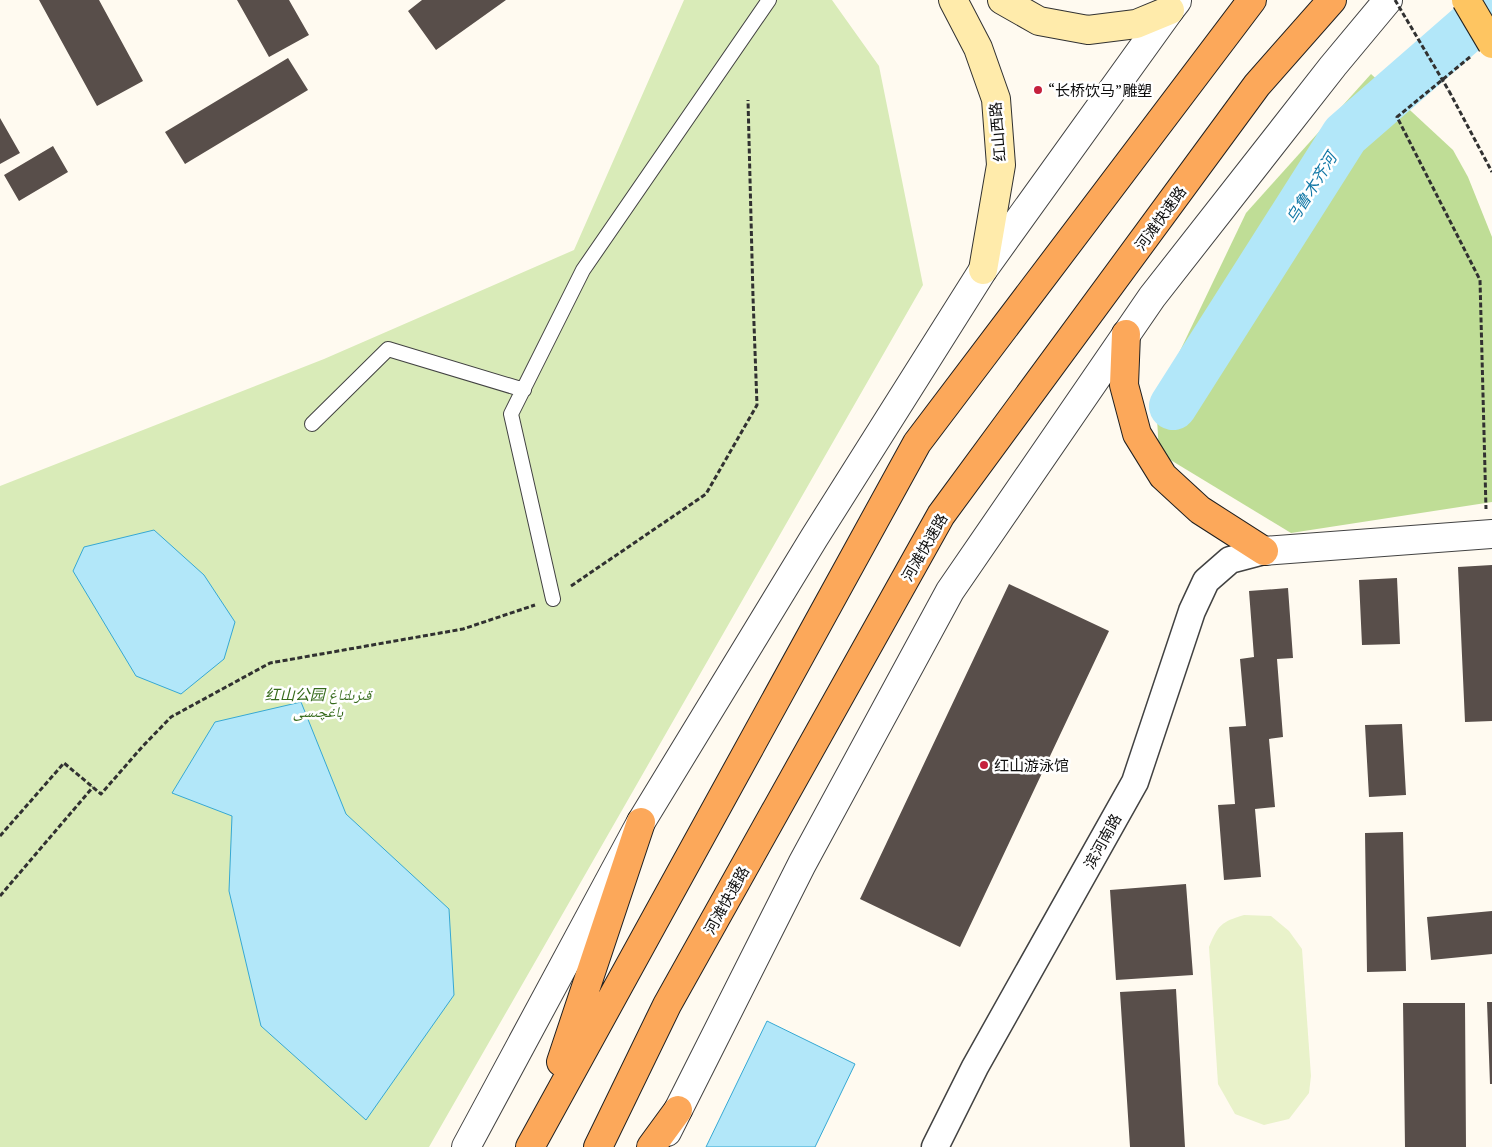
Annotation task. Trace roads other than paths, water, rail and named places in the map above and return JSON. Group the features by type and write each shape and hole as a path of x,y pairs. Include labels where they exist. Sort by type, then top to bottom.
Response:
{"highway":[{"path":"534,1139 917,443 1252,0"},
{"name":"河滩快速路","path":"598,1147 667,1005 941,515 1257,85 1332,0"},
{"path":"1126,334 1124,385 1136,434 1163,476 1200,510 1264,551"},
{"path":"534,1139 641,822"},
{"path":"651,1147 678,1110"}],"main road":[{"name":"红山西路","path":"953,0 978,48 996,99 1001,165 983,270"},
{"path":"1002,0 1039,21 1088,30 1136,24 1174,5"},
{"path":"1466,0 1485,48"}],"street":[{"path":"659,1147 802,864 950,591 1126,334 1170,274 1333,66 1388,0"},
{"path":"466,1147 641,822 814,538 983,270 1174,5"},
{"path":"1264,551 1489,534"},
{"name":"滨河南路","path":"935,1147 975,1067 1135,782 1192,611 1206,581 1230,560 1264,551"}],"lane":[{"path":"553,598 511,414 583,270 769,0"},
{"path":"312,424 388,349 524,390"}],"water":[{"path":"154,530 204,575 235,622 224,659 181,694 136,676 73,571 84,547"},
{"path":"301,702 346,814 449,909 454,995 366,1120 261,1026 229,891 232,816 172,793 215,722"},
{"path":"767,1021 855,1064 815,1147 706,1147"}],"waterway":[{"name":"乌鲁木齐河","path":"1173,406 1345,135 1492,7"}],"place":[{"name":"“长桥饮马”雕塑","path":"1038,90"},
{"name":"红山游泳馆","path":"984,765"}],"park label":[{"name":"红山公园 قىزىلتاغ باغچىسى","path":"318,702"}]}
